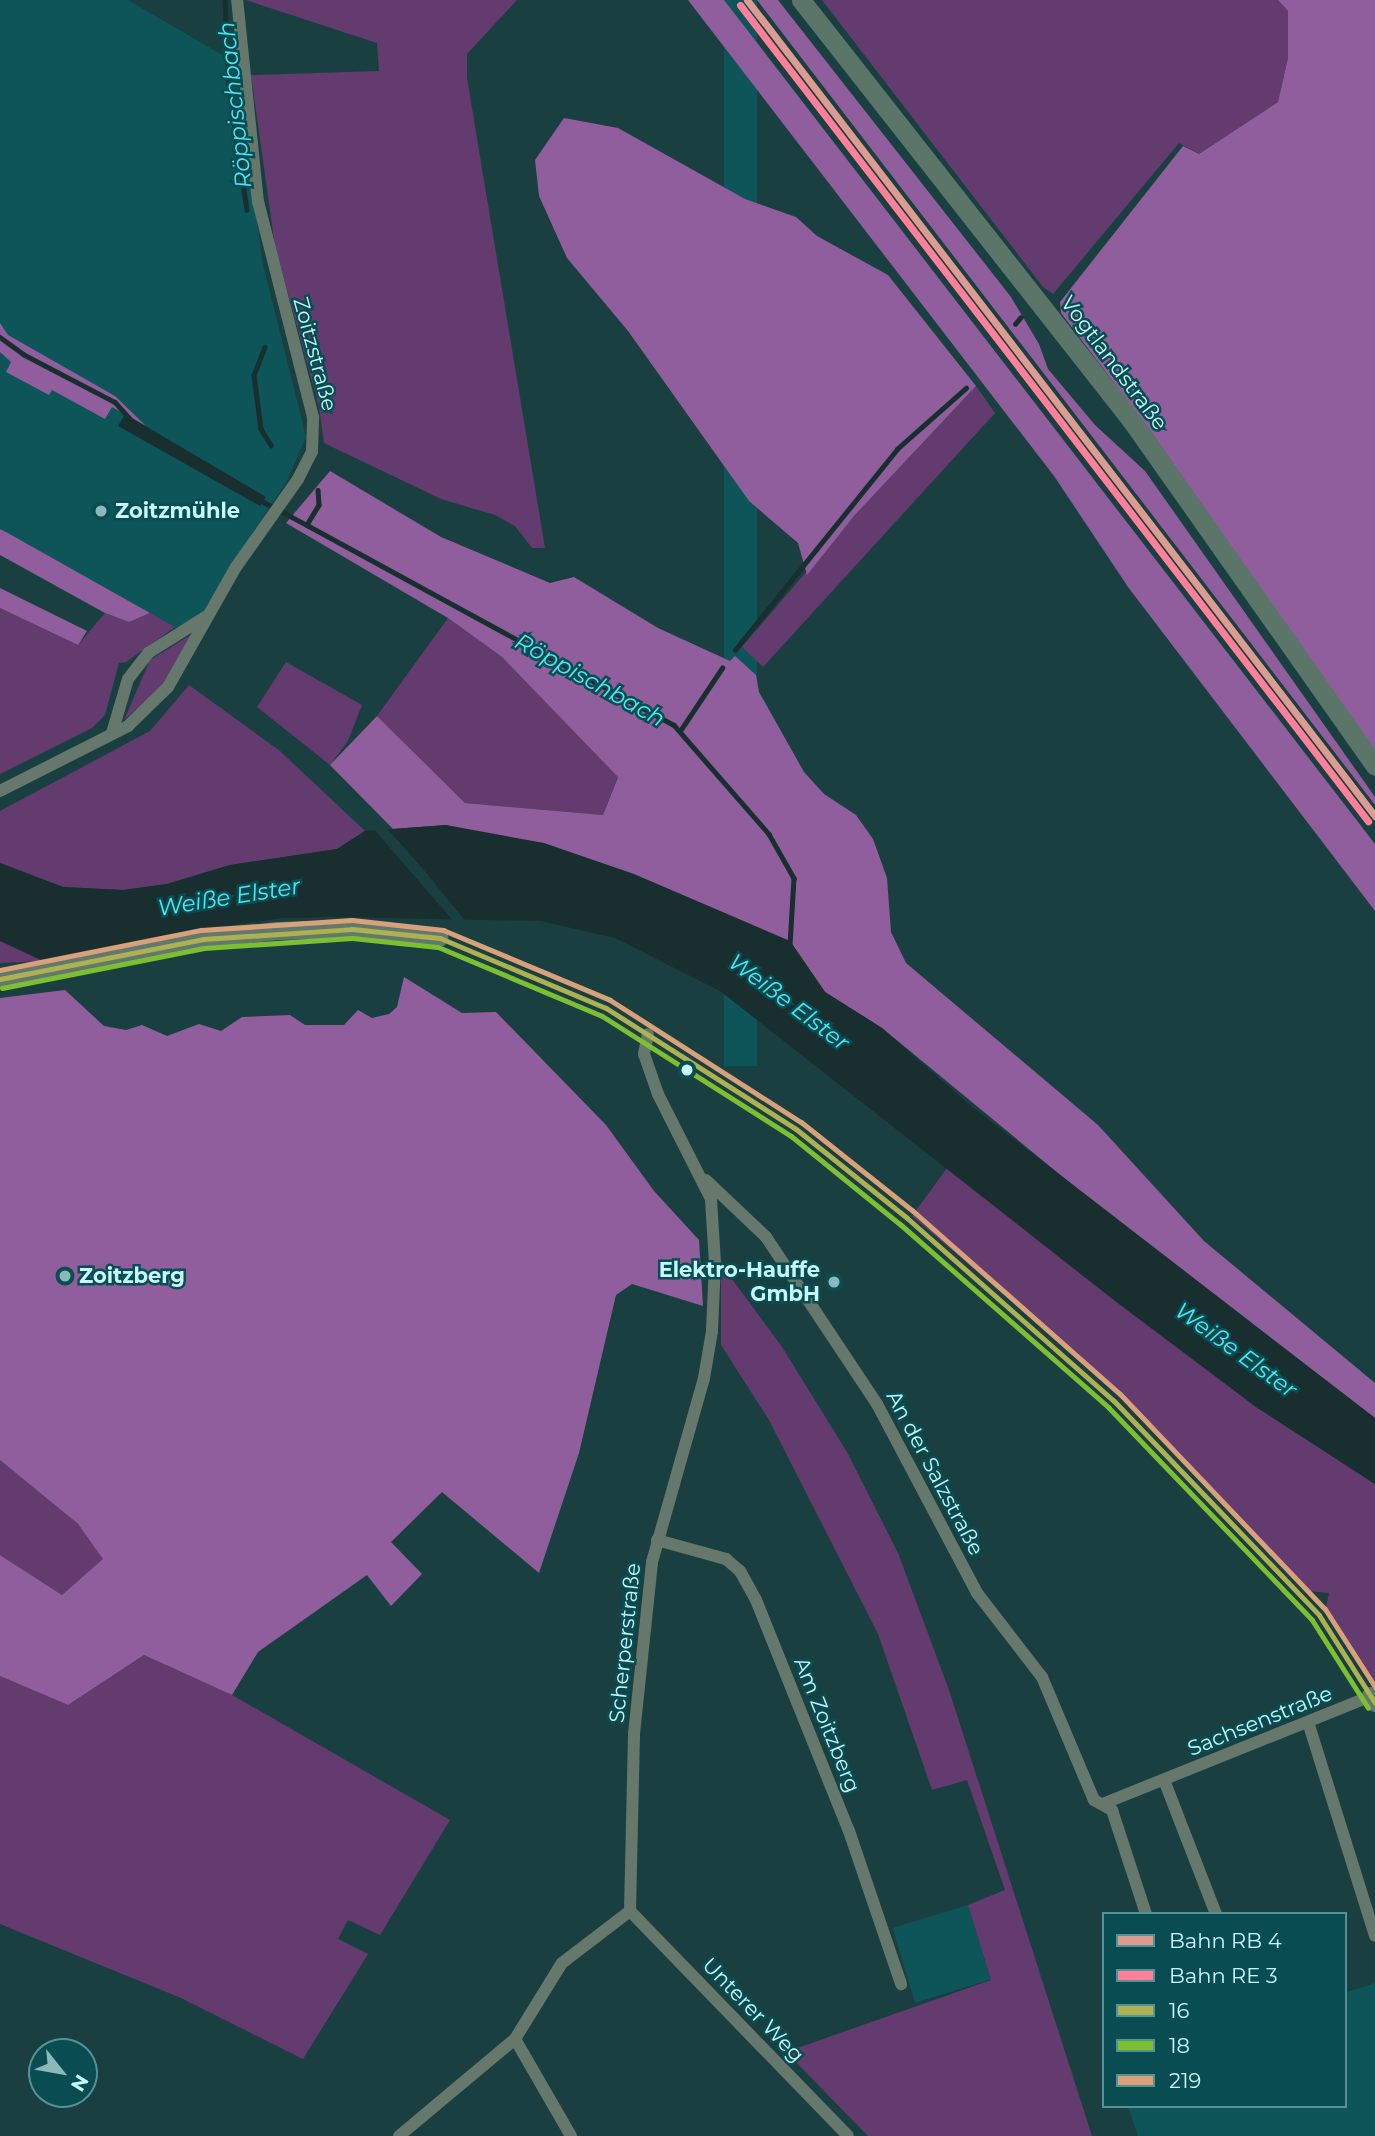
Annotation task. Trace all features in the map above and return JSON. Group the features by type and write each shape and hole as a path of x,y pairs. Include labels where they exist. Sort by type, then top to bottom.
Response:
{"main road":[{"name":"Vogtlandstraße","path":"801,0 1131,420 1375,766"},
{"path":"0,979 203,939 278,932 352,929 440,938"}],"street":[{"name":"Zoitzstraße","path":"0,791 128,726 168,687 207,616 305,467 315,433 265,245 246,115 237,0"},
{"name":"Zoitzstraße","path":"112,733 128,679 148,653 207,616"},
{"name":"Scherperstraße","path":"630,1912 634,1734 657,1540 704,1378 712,1331 712,1211 703,1178 658,1094 644,1054 648,1034"},
{"name":"An der Salzstraße","path":"703,1178 766,1237 877,1404 977,1593 1042,1677 1094,1800 1105,1803"},
{"name":"Am Zoitzberg","path":"657,1540 726,1559 751,1590 849,1831 901,1984"},
{"name":"Sachsenstraße","path":"1105,1803 1308,1722 1373,1700"},
{"path":"1308,1722 1375,1936"},
{"path":"1164,1780 1215,1912"},
{"path":"1105,1803 1112,1810 1145,1912"},
{"path":"399,2136 515,2039 562,1963 630,1912"},
{"name":"Unterer Weg","path":"630,1912 848,2136"},
{"path":"515,2039 571,2136"}],"shaded area":[{"path":"0,0 128,0 236,63 263,265 306,437 286,483 252,533 207,616 180,630 0,529"},
{"path":"246,0 517,0 467,54 467,78 545,548 532,548 515,526 495,515 441,499 324,443 319,407 275,246 251,75 379,71 377,43"},
{"path":"688,0 724,0 1375,844 1375,911 1128,587 1054,476"},
{"path":"724,0 757,0 757,1066 724,1066"},
{"path":"757,0 778,0 1011,297 1039,344 1048,369 1095,425 1145,471 1375,797 1375,805"},
{"path":"822,0 1278,0 1288,11 1288,58 1278,102 1199,154 1179,143 1053,294 1043,287"},
{"path":"1278,0 1375,0 1375,752 1149,429 1061,313 1060,302 1183,146 1199,154 1278,102 1288,58 1288,11"},
{"path":"564,118 618,128 745,199 796,217 817,236 888,275 976,386 854,516 807,575 798,543 749,501 628,331 567,258 539,196 535,160"},
{"path":"0,323 8,335 115,396 146,426 112,407 105,419 52,390 49,395 6,372 11,362 0,352"},
{"path":"976,386 995,413 763,667 742,647 854,516"},
{"path":"330,471 441,537 550,583 574,577 658,628 730,661 735,656 756,675 759,692 804,772 824,794 856,815 873,839 887,878 891,932 906,963 1098,1125 1204,1241 1375,1383 1375,1418 1109,1215 882,1028 825,992 790,941 446,825 393,829 330,765 377,716 465,803 603,815 618,777 502,657 448,618 286,523"},
{"path":"0,529 150,613 129,622 105,613 0,555"},
{"path":"0,588 87,631 78,645 0,608"},
{"path":"0,608 78,645 105,613 129,622 150,613 175,627 126,662 119,663 105,715 92,728 0,774"},
{"path":"448,618 502,657 618,776 603,815 465,803 377,716"},
{"path":"192,634 161,687 124,720 150,660"},
{"path":"286,662 362,705 348,741 330,765 257,707"},
{"path":"189,685 280,751 365,831 337,849 230,865 167,884 123,890 63,887 0,863 0,811 150,731"},
{"path":"0,940 11,944 43,961 0,963"},
{"path":"404,977 462,1013 496,1012 606,1125 654,1191 699,1240 703,1306 632,1284 616,1295 579,1453 539,1573 442,1492 391,1542 422,1574 391,1606 367,1575 258,1652 232,1695 144,1655 68,1705 0,1676 0,1555 62,1595 103,1559 78,1524 0,1460 0,998 65,990 104,1026 126,1030 142,1025 167,1036 199,1024 221,1031 242,1017 290,1015 305,1025 344,1025 358,1010 372,1018 389,1014 397,1007"},
{"path":"947,1168 1256,1407 1375,1484 1375,1684 1326,1607 1329,1593 1306,1591 1124,1397 912,1216"},
{"path":"721,1264 782,1347 847,1452 898,1553 949,1690 1092,2136 868,2136 786,2052 991,1980 968,1905 1005,1890 967,1780 932,1790 878,1634 769,1420 721,1345"},
{"path":"0,1460 78,1524 104,1559 62,1595 0,1555"},
{"path":"144,1655 232,1695 450,1820 380,1935 348,1920 338,1939 368,1954 303,2059 181,1998 0,1924 0,1676 68,1705"},
{"path":"968,1905 991,1980 915,2003 892,1928"},
{"path":"1375,1983 1375,2136 1138,2136 1129,2108 1347,2108 1347,1992"}],"water":[{"path":"125,414 266,497 260,506 118,426"},
{"name":"Weiße Elster","path":"446,825 544,843 634,874 790,941 825,992 882,1028 971,1106 1375,1418 1375,1484 1256,1407 1115,1301 720,991 615,938 541,921 336,917 283,918 192,931 43,961 0,941 0,863 63,887 123,890 167,884 230,865 337,849 365,831"}],"pier":[{"path":"385,826 467,923 454,922 372,827"}],"waterway":[{"name":"Röppischbach","path":"225,0 229,87 247,210"},
{"path":"1015,324 1020,318"},
{"path":"0,337 23,354 115,402 133,422"},
{"name":"Röppischbach","path":"265,347 254,375 261,429 271,445"},
{"path":"735,650 897,449 966,388"},
{"name":"Röppischbach","path":"318,490 319,505 307,525 674,725 769,834 794,878 790,945"},
{"path":"260,500 307,525"},
{"path":"680,731 722,668"}],"transit line":[{"path":"747,0 1375,816"},
{"path":"740,5 1368,821"},
{"name":"219","path":"0,970 201,930 352,920 443,930 610,1000 801,1122 913,1211 1120,1394 1325,1609 1375,1687"},
{"name":"16","path":"0,979 203,939 352,929 440,938 606,1008 796,1129 907,1218 1114,1401 1319,1615 1375,1703"},
{"name":"18","path":"2,988 204,948 352,938 438,947 602,1016 791,1136 901,1225 1108,1407 1312,1620 1368,1708"}],"place":[{"name":"Zoitzmühle","path":"101,511"},
{"name":"Zoitzberg","path":"65,1276"},
{"name":"Elektro-Hauffe GmbH","path":"834,1282"}]}
